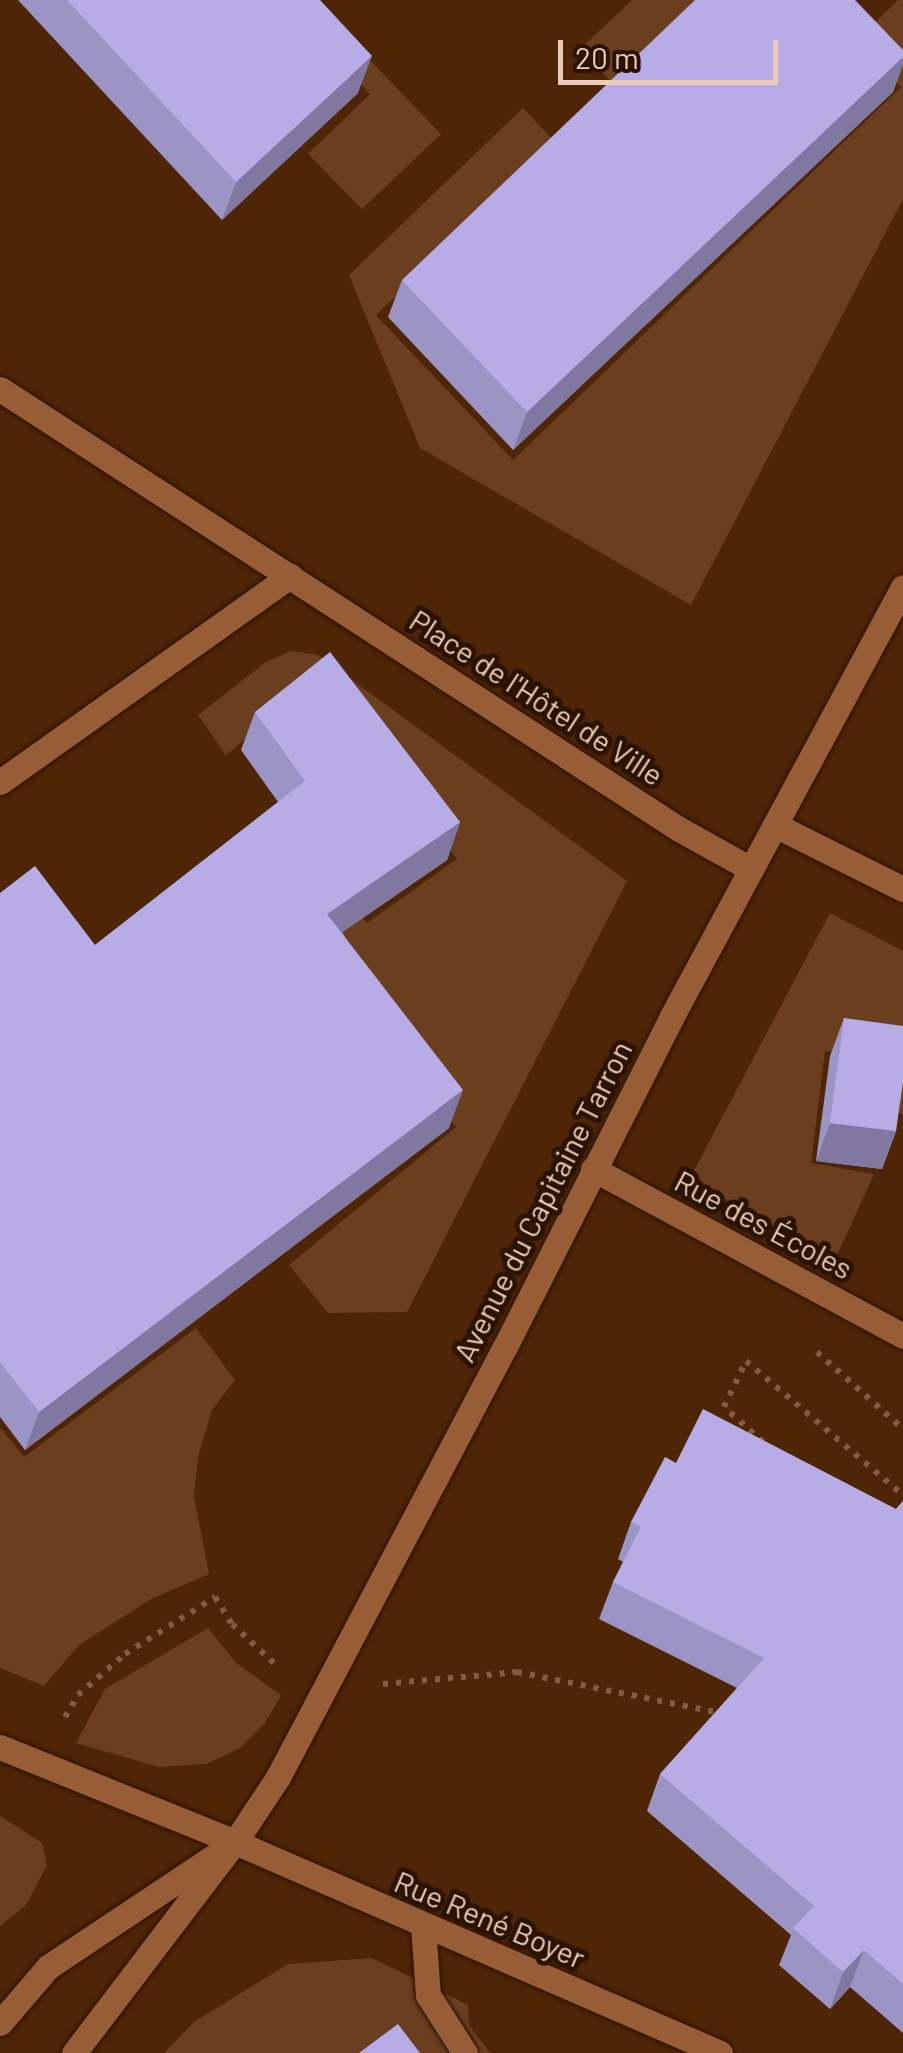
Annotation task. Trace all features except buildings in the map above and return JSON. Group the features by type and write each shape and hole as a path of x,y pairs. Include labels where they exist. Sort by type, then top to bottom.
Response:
{"street":[{"name":"Place de l'Hôtel de Ville","path":"0,389 679,829 751,869"},
{"path":"0,782 290,576"},
{"name":"Avenue du Capitaine Tarron","path":"74,2053 235,1842 278,1777 751,869 903,587"},
{"path":"775,825 903,889"},
{"name":"Rue des Écoles","path":"593,1170 903,1336"},
{"name":"Rue René Boyer","path":"0,1746 235,1842 720,2053"},
{"path":"0,2023 48,1968 235,1842"},
{"path":"423,1926 428,1996 465,2053"}],"path":[{"path":"765,1444 724,1407 746,1361 903,1494"},
{"path":"41,1765 78,1695 139,1643 215,1597 232,1624 286,1674 323,1689 517,1672 724,1714"}],"shaded area":[{"path":"280,0 312,0 441,134 362,209 308,154 370,94"},
{"path":"632,0 712,0 617,88 580,49"},
{"path":"898,0 903,0 903,199 691,605 420,448 349,275 523,108 557,144 376,315 513,460 901,87 858,39"},
{"path":"291,651 318,655 627,881 407,1312 328,1313 289,1265 456,1127 297,919 339,887 367,923 457,859 321,677 226,755 198,715 266,662"},
{"path":"830,913 903,951 903,1114 896,1113 900,1057 825,1051 811,1163 874,1174 835,1260 689,1180"},
{"path":"196,1328 235,1380 212,1410 198,1457 194,1496 209,1574 151,1599 79,1645 44,1686 0,1668 0,1427 24,1457"},
{"path":"208,1628 236,1663 281,1695 265,1723 240,1748 206,1764 159,1767 76,1743 105,1689"},
{"path":"0,1816 42,1843 47,1865 26,1905 0,1926"},
{"path":"372,1958 468,2005 469,2025 490,2053 164,2053 194,2022 288,1964"}]}
